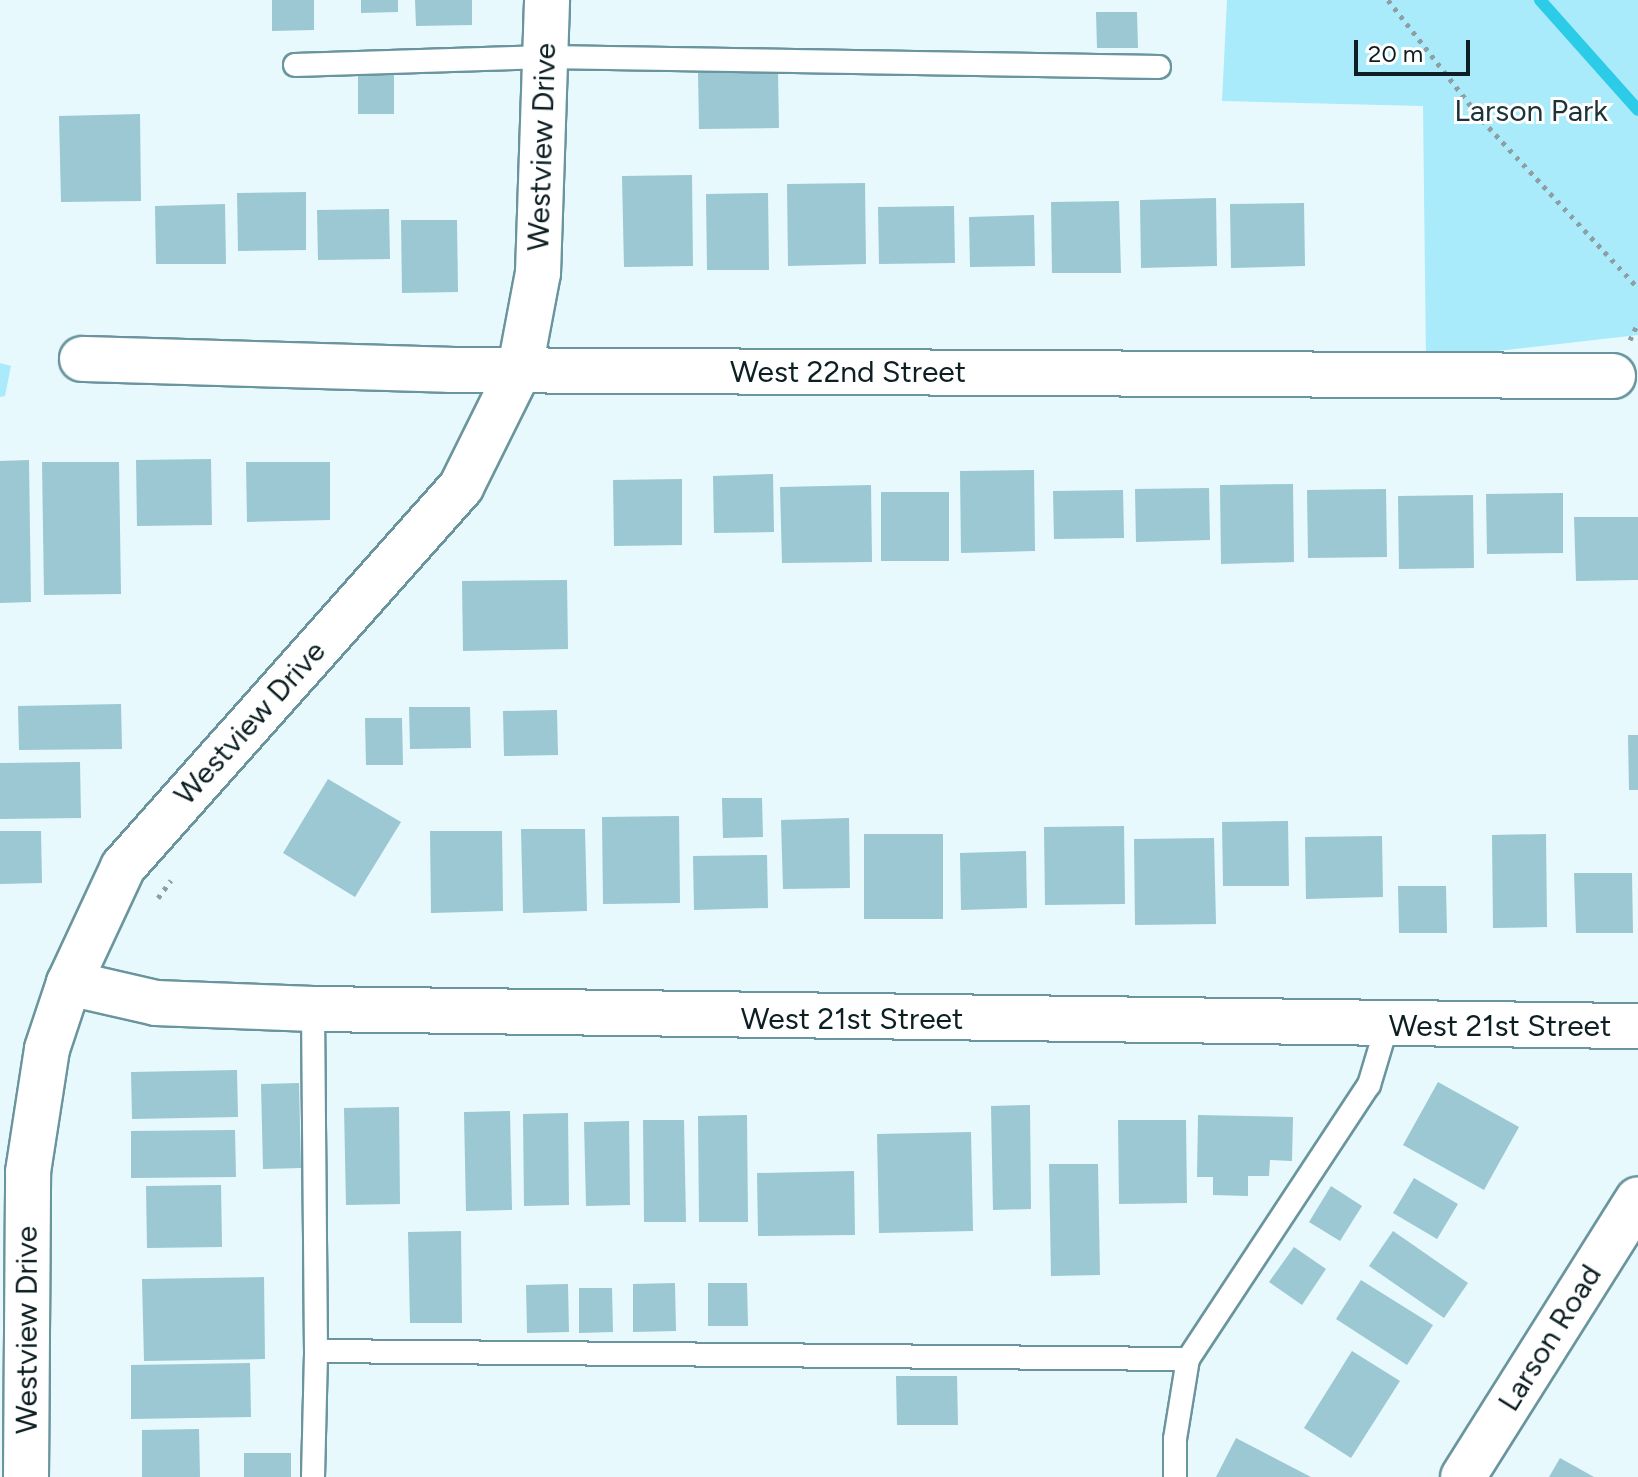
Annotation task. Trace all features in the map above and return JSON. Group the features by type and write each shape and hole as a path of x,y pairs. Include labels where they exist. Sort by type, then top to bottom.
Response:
{"street":[{"name":"Westview Drive","path":"26,1477 28,1172 41,1078 69,983 123,867 461,487 520,368 538,273 547,0"},
{"name":"West 22nd Street","path":"82,359 520,368 1613,376"},
{"name":"West 21st Street","path":"69,983 156,1003 313,1009 1638,1026"},
{"name":"Larson Road","path":"1463,1477 1638,1199"}],"lane":[{"path":"295,65 546,57 1159,67"},
{"path":"313,1009 316,1351 313,1477"},
{"path":"1175,1477 1175,1439 1188,1359 1369,1085 1387,1025"},
{"path":"316,1351 1188,1359"}],"path":[{"path":"1388,0 1482,120 1638,288"}],"green space":[{"name":"Larson Park","path":"1227,0 1638,0 1638,335 1426,359 1423,106 1222,101"},
{"path":"0,363 11,366 5,396 0,397"}],"building":[{"path":"272,0 314,0 314,30 272,31"},
{"path":"361,0 398,0 398,12 361,13"},
{"path":"415,0 472,0 472,25 416,26"},
{"path":"1096,12 1137,12 1138,48 1097,48"},
{"path":"778,72 779,128 699,129 698,73"},
{"path":"394,73 394,114 358,114 358,74"},
{"path":"140,114 141,201 61,202 59,116"},
{"path":"692,175 693,266 624,267 622,176"},
{"path":"865,183 866,264 788,266 787,184"},
{"path":"306,192 306,250 238,251 237,193"},
{"path":"768,193 769,270 707,270 706,194"},
{"path":"1216,198 1217,266 1141,268 1140,200"},
{"path":"1119,201 1121,273 1052,273 1051,202"},
{"path":"1304,203 1305,266 1231,268 1230,204"},
{"path":"225,204 226,264 156,264 155,206"},
{"path":"954,206 955,263 879,264 878,207"},
{"path":"389,209 390,259 318,260 317,210"},
{"path":"1034,215 1035,266 970,267 969,217"},
{"path":"401,220 457,220 458,292 402,293"},
{"path":"211,459 212,525 137,526 136,460"},
{"path":"29,460 31,602 0,603 0,461"},
{"path":"42,462 119,462 121,594 44,595"},
{"path":"246,462 330,462 330,520 247,522"},
{"path":"1034,470 1035,551 961,553 960,471"},
{"path":"773,474 774,532 714,533 713,476"},
{"path":"682,479 682,545 614,546 613,480"},
{"path":"1293,484 1294,562 1221,564 1220,485"},
{"path":"871,485 872,562 782,563 780,487"},
{"path":"1209,488 1210,540 1136,542 1135,489"},
{"path":"1386,489 1387,557 1308,558 1307,490"},
{"path":"1123,490 1124,538 1054,539 1053,491"},
{"path":"881,492 949,492 949,561 881,561"},
{"path":"1563,493 1563,553 1487,554 1486,494"},
{"path":"1473,495 1474,568 1399,569 1398,496"},
{"path":"1574,517 1638,517 1638,580 1576,581"},
{"path":"567,580 568,649 463,651 462,581"},
{"path":"121,704 122,749 19,750 18,706"},
{"path":"409,707 470,707 471,748 410,749"},
{"path":"557,710 558,755 504,756 503,711"},
{"path":"365,718 402,718 403,765 366,765"},
{"path":"1628,735 1638,735 1638,790 1629,790"},
{"path":"80,762 81,818 0,819 0,763"},
{"path":"328,779 401,822 355,897 283,853"},
{"path":"722,798 762,798 763,837 723,838"},
{"path":"679,816 680,903 603,904 602,817"},
{"path":"849,818 850,888 783,889 781,820"},
{"path":"1288,821 1289,886 1223,886 1222,822"},
{"path":"1124,826 1125,904 1045,905 1044,827"},
{"path":"521,829 585,829 587,911 523,913"},
{"path":"0,831 41,831 42,883 0,884"},
{"path":"430,831 502,831 503,911 431,913"},
{"path":"864,834 943,834 943,919 864,919"},
{"path":"1546,834 1547,927 1493,928 1492,835"},
{"path":"1382,836 1383,897 1306,899 1305,837"},
{"path":"1214,838 1216,924 1135,925 1134,839"},
{"path":"1026,851 1027,908 961,910 960,853"},
{"path":"767,855 768,908 694,910 693,856"},
{"path":"1574,873 1632,873 1633,933 1576,933"},
{"path":"1398,886 1446,886 1447,933 1399,933"},
{"path":"237,1070 238,1117 132,1119 131,1072"},
{"path":"1438,1082 1519,1127 1484,1190 1403,1145"},
{"path":"299,1083 301,1168 263,1169 261,1084"},
{"path":"1030,1105 1031,1209 993,1210 991,1106"},
{"path":"399,1107 400,1204 346,1205 344,1108"},
{"path":"510,1111 512,1210 466,1211 464,1112"},
{"path":"568,1113 569,1205 524,1206 523,1114"},
{"path":"747,1115 748,1222 699,1222 698,1116"},
{"path":"1198,1115 1293,1117 1292,1161 1270,1160 1269,1176 1248,1176 1248,1196 1213,1195 1213,1177 1197,1177"},
{"path":"643,1120 684,1120 686,1222 644,1222"},
{"path":"1118,1120 1186,1120 1187,1203 1119,1204"},
{"path":"629,1121 630,1205 586,1206 584,1122"},
{"path":"235,1130 236,1177 131,1178 131,1131"},
{"path":"971,1132 973,1231 879,1233 877,1134"},
{"path":"1049,1164 1098,1164 1100,1275 1051,1276"},
{"path":"854,1171 855,1235 758,1236 757,1173"},
{"path":"1414,1178 1458,1204 1437,1239 1393,1213"},
{"path":"221,1185 222,1247 147,1248 146,1186"},
{"path":"1331,1186 1362,1206 1340,1241 1309,1222"},
{"path":"461,1231 462,1323 410,1323 408,1232"},
{"path":"1393,1231 1468,1283 1444,1318 1369,1266"},
{"path":"1294,1247 1326,1269 1302,1305 1269,1282"},
{"path":"264,1277 265,1359 144,1361 142,1279"},
{"path":"1361,1280 1433,1325 1407,1365 1336,1319"},
{"path":"675,1283 676,1331 633,1332 633,1284"},
{"path":"708,1283 747,1283 748,1326 708,1326"},
{"path":"568,1284 569,1332 527,1333 526,1285"},
{"path":"579,1288 612,1288 613,1332 579,1333"},
{"path":"1352,1351 1400,1381 1351,1458 1304,1428"},
{"path":"250,1363 251,1417 131,1419 131,1365"},
{"path":"896,1376 957,1376 958,1425 897,1425"},
{"path":"199,1429 200,1477 142,1477 142,1430"},
{"path":"1236,1438 1311,1477 1216,1477"},
{"path":"244,1453 291,1453 291,1477 244,1477"},
{"path":"1560,1458 1594,1477 1549,1477"}],"waterway":[{"path":"1540,0 1638,110"}]}
